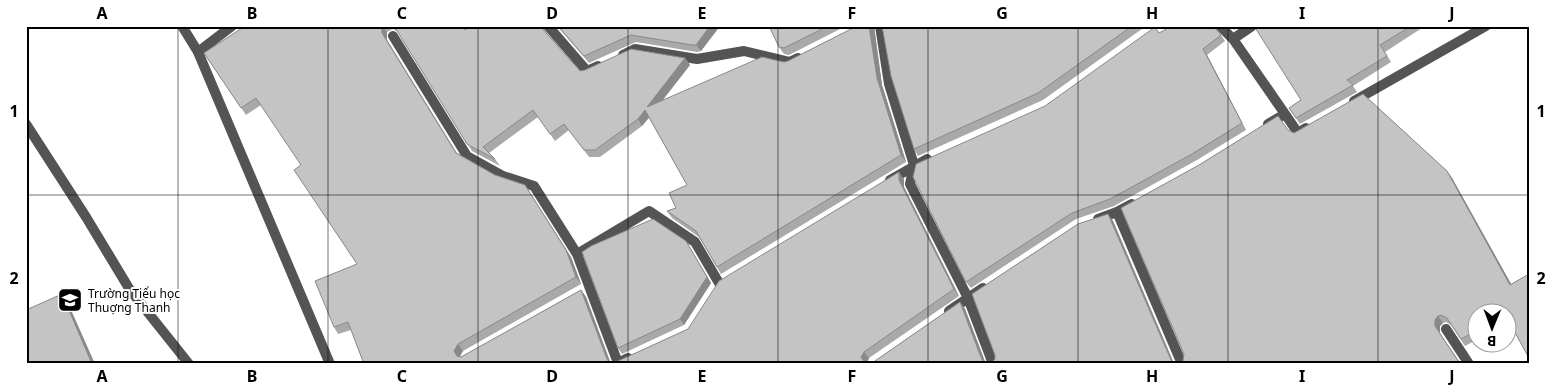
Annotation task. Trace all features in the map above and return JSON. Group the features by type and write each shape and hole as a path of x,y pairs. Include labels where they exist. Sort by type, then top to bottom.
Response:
{"street":[{"path":"182,26 198,52 330,364"},
{"path":"198,52 232,26"},
{"path":"548,26 587,71 634,49 697,59 744,51 790,62 806,54"},
{"path":"880,26 889,84 914,165 910,184 968,298 993,364"},
{"path":"1220,26 1233,39 1298,133 1315,124"},
{"path":"1233,39 1252,26"},
{"path":"1349,104 1486,26"},
{"path":"393,36 467,156 502,176 534,186 577,254 585,289 618,363 636,354"},
{"path":"1259,130 1285,114"},
{"path":"26,124 130,290 189,364"},
{"path":"880,186 914,165 940,153"},
{"path":"1089,222 1117,212 1142,198"},
{"path":"577,254 649,211 695,242 720,284"},
{"path":"1117,212 1182,364"},
{"path":"944,314 992,282"},
{"path":"1446,329 1469,364"}],"building":[{"path":"245,26 382,26 382,33 456,153 495,175 525,185 566,250 576,277 458,344 454,351 457,356 461,357 581,290 607,359 609,362 616,362 688,329 719,281 899,172 899,180 954,289 864,352 861,357 865,363 872,363 960,302 982,360 987,364 627,364 626,362 621,364 364,364 348,322 334,327 315,281 357,264 294,170 301,165 256,98 241,108 204,53"},
{"path":"394,26 462,26 465,30 470,26 540,26 580,71 631,49 685,58 647,107 762,57 784,62 788,61 857,26 869,26 877,78 901,155 717,267 696,231 667,211 676,208 669,193 687,185 645,110 638,119 595,150 584,150 564,124 550,134 533,110 483,147 495,159 467,144"},
{"path":"558,26 710,26 696,45 631,35 584,56"},
{"path":"769,26 828,26 784,48 779,47"},
{"path":"882,26 1132,26 1038,93 914,149 891,76"},
{"path":"1172,26 1213,26 1221,35 1203,49 1242,123 1192,154 1110,199 1072,213 966,282 913,177 916,164 1045,106 1155,27 1159,33"},
{"path":"1254,26 1411,26 1380,45 1387,56 1347,80 1353,85 1296,118 1289,108 1301,100"},
{"path":"1363,94 1447,171 1510,285 1529,274 1529,358 1518,338 1518,302 1468,302 1468,335 1461,339 1447,318 1441,315 1435,320 1435,326 1458,361 1464,364 1179,364 1183,361 1184,354 1121,208 1199,165 1278,116 1288,130 1294,133"},
{"path":"1108,214 1171,360 1179,364 987,364 995,359 995,355 972,294 1078,224"},
{"path":"653,219 686,241 707,277 680,319 618,348 582,252 591,246"},
{"path":"62,294 92,364 28,364 26,360 26,310"}],"place":[{"name":"Trường Tiểu học Thuợng Thanh","path":"70,300"}]}
